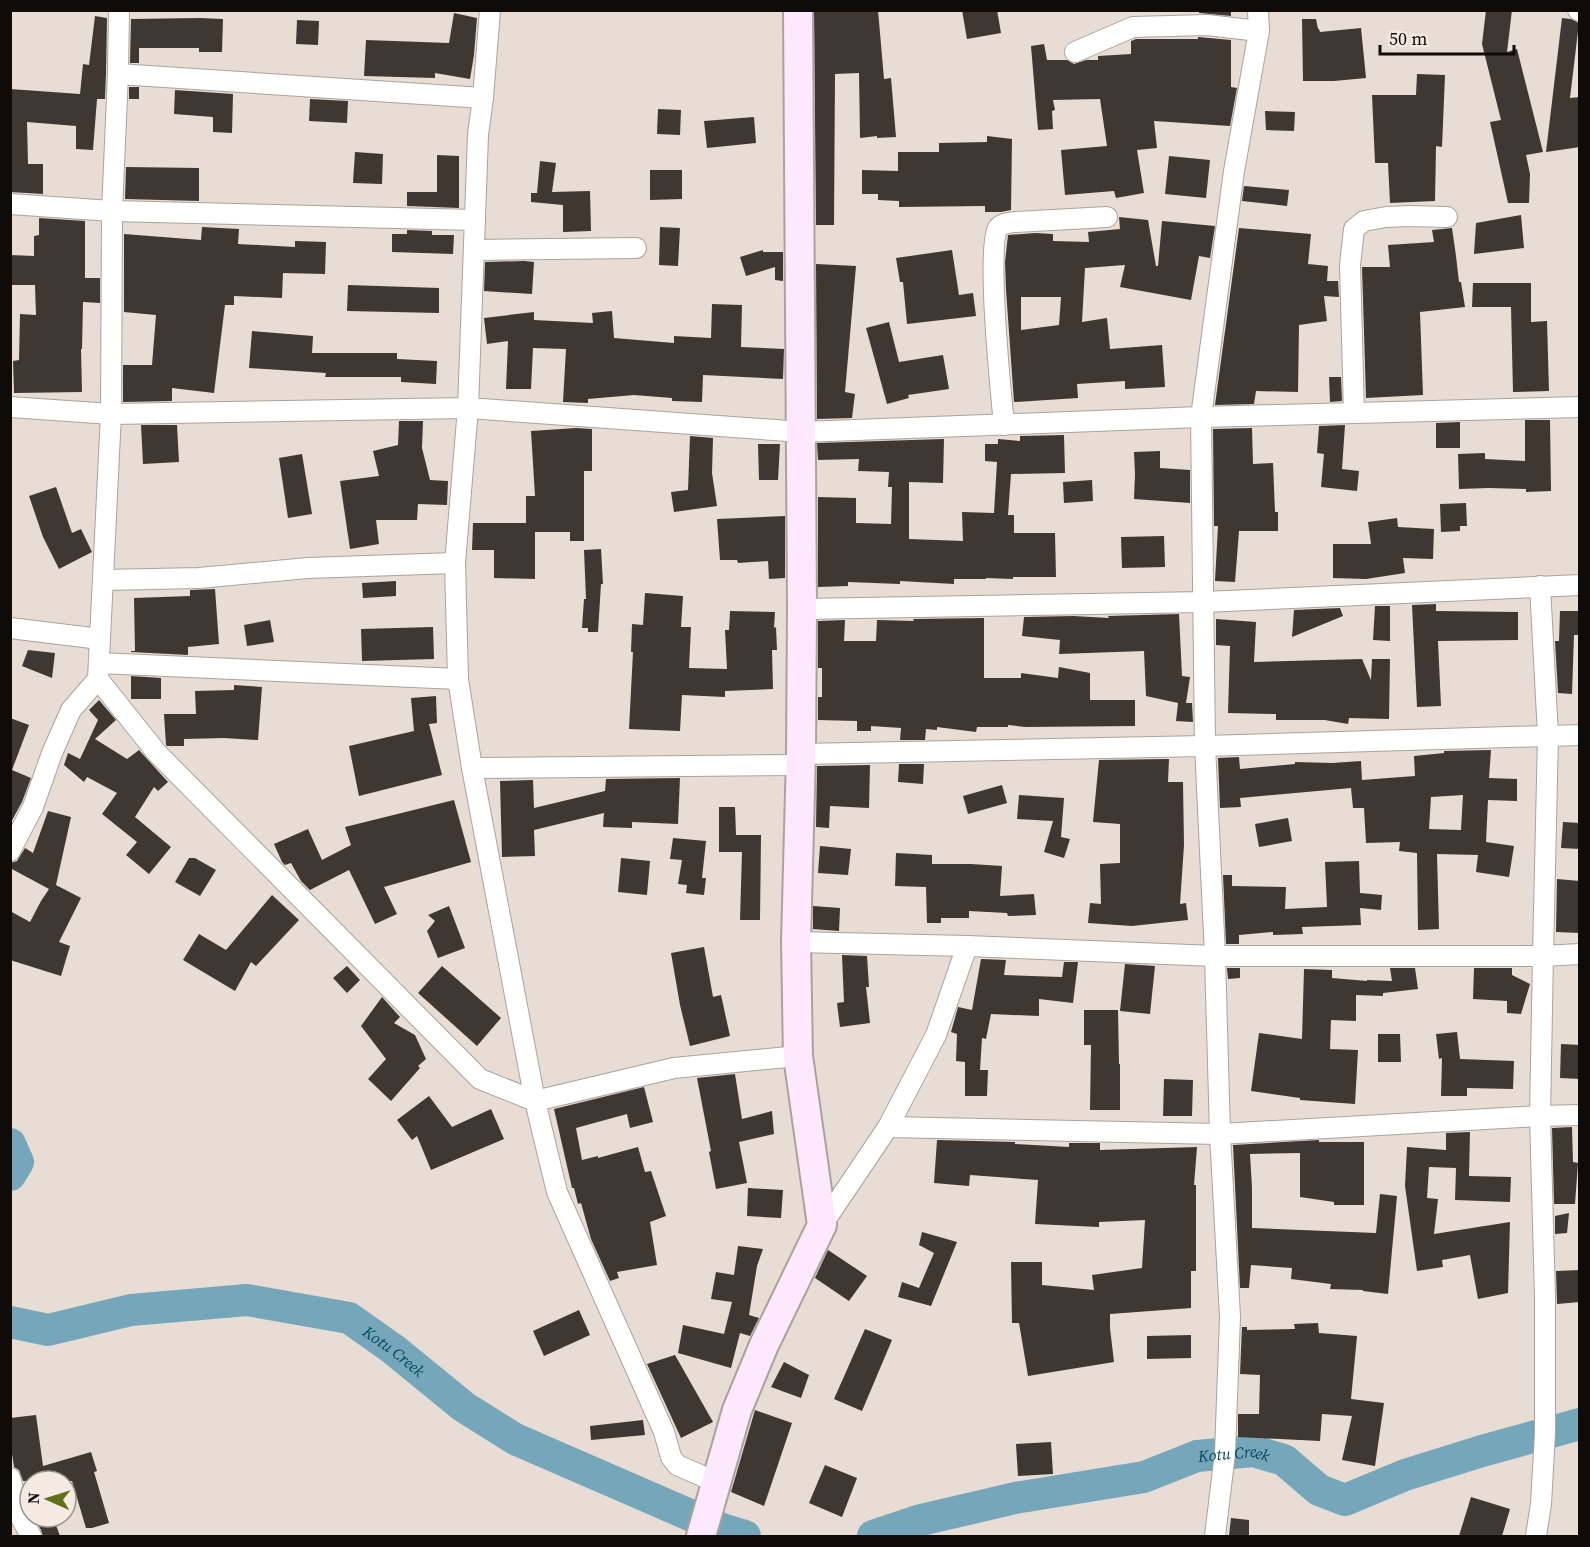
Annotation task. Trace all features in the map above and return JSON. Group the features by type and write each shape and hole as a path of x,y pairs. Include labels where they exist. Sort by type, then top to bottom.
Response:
{"street":[{"path":"10,851 15,846 33,807 52,753 71,710 99,671 111,414 112,211 119,10"},
{"path":"490,10 478,135 468,408 455,563 458,679 472,768 535,1101 557,1192 664,1432 671,1457 713,1496"},
{"path":"798,10 802,432 801,759 796,942 798,1056 822,1226"},
{"path":"1215,1536 1225,1454 1230,1317 1220,1134 1215,956 1205,746 1201,417 1234,171 1258,31 1258,10"},
{"path":"1076,52 1133,27 1207,25 1258,31"},
{"path":"118,74 483,98"},
{"path":"10,204 112,211 475,220"},
{"path":"1004,425 993,270 996,230 1001,225 1015,222 1107,217"},
{"path":"1354,413 1350,265 1354,229 1364,221 1386,218 1447,217"},
{"path":"474,250 636,248"},
{"path":"10,407 111,414 468,408 802,432 1201,417 1580,407"},
{"path":"103,580 199,578 308,568 455,563"},
{"path":"802,609 1204,602 1580,585"},
{"path":"1536,1536 1541,1504 1545,1433 1545,1298 1540,1116 1548,735 1540,586"},
{"path":"10,628 100,639"},
{"path":"99,671 458,679"},
{"path":"99,671 157,753 480,1079 535,1101 674,1068 798,1056"},
{"path":"472,768 1580,735"},
{"path":"796,942 1215,956 1580,954"},
{"path":"701,1536 737,1410 764,1345 822,1226 888,1127 936,1035 968,946"},
{"path":"888,1127 1220,1134 1580,1115"},
{"path":"10,1478 21,1518 31,1536"}],"building":[{"path":"814,10 878,10 884,79 891,78 896,137 860,138 859,73 835,74 834,225 816,225"},
{"path":"962,10 997,10 1001,33 967,39"},
{"path":"1199,10 1231,10 1231,16 1199,13"},
{"path":"1486,10 1512,10 1507,52 1517,49 1543,152 1526,155 1530,174 1529,203 1508,203 1490,122 1501,120 1482,44"},
{"path":"454,13 477,18 470,79 435,73 435,78 364,76 366,40 449,43"},
{"path":"95,16 107,18 105,99 97,99 93,150 76,149 76,126 27,122 28,164 43,164 43,194 10,192 10,89 80,94 83,64 89,65"},
{"path":"1562,18 1579,23 1570,98 1580,97 1580,147 1546,152"},
{"path":"131,19 223,19 222,52 199,52 199,48 139,48 139,63 130,63"},
{"path":"1302,19 1316,19 1320,32 1361,28 1366,78 1303,81"},
{"path":"297,20 319,21 318,45 296,44"},
{"path":"1198,37 1231,40 1231,87 1237,88 1230,126 1154,121 1157,148 1137,150 1144,193 1116,198 1114,191 1065,195 1061,150 1107,146 1100,99 1053,100 1055,110 1052,111 1053,129 1038,130 1031,46 1044,44 1047,60 1067,60 1074,64 1086,60 1098,60 1098,56 1131,54 1131,41 1136,39 1198,39"},
{"path":"1417,74 1445,75 1442,147 1436,146 1435,201 1390,203 1388,163 1375,163 1372,95 1416,95"},
{"path":"129,87 139,87 139,99 129,99"},
{"path":"175,90 233,94 232,133 213,132 213,117 174,114"},
{"path":"310,99 348,101 347,123 309,121"},
{"path":"658,109 681,110 680,135 657,134"},
{"path":"1265,111 1295,112 1294,131 1266,130"},
{"path":"754,117 756,143 707,148 704,121"},
{"path":"987,136 1012,139 1011,210 985,212 985,206 899,207 899,201 878,200 878,194 862,194 862,170 898,171 898,152 939,152 939,143 987,142"},
{"path":"355,152 383,154 382,184 353,183"},
{"path":"437,155 459,156 459,208 407,206 407,192 437,192"},
{"path":"1169,156 1210,160 1206,198 1165,194"},
{"path":"540,161 556,163 552,192 590,191 591,231 563,232 563,205 531,202 531,193 537,193"},
{"path":"126,167 199,168 199,201 125,199"},
{"path":"650,170 682,170 682,199 650,200"},
{"path":"1244,186 1289,190 1287,206 1242,201"},
{"path":"1521,215 1524,248 1474,254 1476,223"},
{"path":"1119,217 1148,220 1156,266 1158,266 1162,221 1215,226 1210,258 1199,256 1191,300 1120,287 1125,265 1085,268 1082,322 1107,318 1110,349 1162,345 1165,387 1125,389 1125,381 1077,384 1078,398 1014,402 1006,290 1005,262 1008,235 1053,234 1053,241 1089,242 1088,232 1120,229","holes":["1021,297 1061,297 1059,325 1021,330"]},
{"path":"39,218 85,221 85,278 100,278 100,303 83,302 82,392 14,393 13,361 19,360 20,314 36,315 35,285 10,285 10,255 34,256 34,236 39,235"},
{"path":"202,227 239,229 238,244 295,247 295,241 326,242 325,274 283,273 282,298 234,296 234,305 225,305 214,393 172,388 172,401 123,402 123,365 152,365 156,315 124,312 124,234 201,240"},
{"path":"660,227 680,228 678,266 659,265"},
{"path":"1239,228 1311,234 1308,264 1328,266 1327,281 1338,281 1339,297 1324,296 1327,321 1299,325 1298,392 1256,391 1254,404 1215,405"},
{"path":"1452,228 1459,282 1461,282 1465,307 1420,312 1423,395 1366,398 1362,267 1390,267 1388,245 1434,242 1432,230"},
{"path":"407,230 432,231 432,235 454,235 453,254 392,252 392,234 407,234"},
{"path":"763,250 763,252 783,252 783,281 775,280 775,267 746,276 740,257"},
{"path":"952,250 959,295 973,293 976,316 907,324 903,282 900,282 896,258"},
{"path":"485,262 534,262 532,294 484,291"},
{"path":"816,264 856,266 845,392 855,394 852,418 817,419"},
{"path":"1473,283 1531,283 1531,322 1547,321 1549,391 1513,392 1511,307 1472,307"},
{"path":"348,285 439,288 439,313 347,311"},
{"path":"712,304 742,305 741,347 784,349 783,379 703,375 702,402 672,401 672,398 634,395 588,399 588,403 563,402 566,349 533,348 531,389 506,389 508,341 487,344 484,318 534,312 534,320 593,323 592,313 612,311 614,338 674,343 674,336 711,338"},
{"path":"889,322 899,362 943,355 949,389 908,395 909,398 887,404 866,328"},
{"path":"252,331 313,336 312,353 397,353 397,359 437,361 436,384 401,382 401,377 325,377 326,373 249,368"},
{"path":"1329,377 1341,377 1342,401 1330,402"},
{"path":"1525,420 1550,420 1551,491 1459,489 1458,454 1485,453 1485,459 1525,461"},
{"path":"399,421 423,421 422,448 430,480 448,481 447,505 418,504 417,520 376,520 379,544 350,549 340,481 379,476 373,451 398,445"},
{"path":"1460,422 1460,448 1436,448 1436,423"},
{"path":"141,425 177,425 179,462 143,464"},
{"path":"1345,425 1342,469 1359,471 1357,491 1321,487 1324,454 1317,453 1319,426"},
{"path":"1252,428 1253,464 1273,463 1278,531 1239,531 1235,582 1215,581 1218,526 1214,526 1213,429"},
{"path":"592,429 592,471 584,471 584,541 570,541 570,532 535,532 535,579 494,578 494,550 472,550 473,523 526,523 526,496 535,496 531,431"},
{"path":"1064,435 1065,473 1011,474 1008,515 1014,515 1014,533 1055,533 1056,577 954,579 954,584 900,581 900,584 848,582 848,586 818,587 818,497 856,498 856,523 891,524 892,487 888,487 889,472 858,471 859,459 818,460 817,443 944,439 943,483 909,482 909,539 963,541 962,512 994,513 997,462 985,461 985,444 998,444 998,439 1020,441 1020,436"},
{"path":"690,436 713,438 712,473 717,506 674,512 671,492 688,490"},
{"path":"758,444 780,444 778,480 759,480"},
{"path":"1160,451 1160,468 1190,470 1190,503 1134,499 1134,452"},
{"path":"302,454 312,514 288,518 279,458"},
{"path":"1092,480 1093,501 1064,503 1063,482"},
{"path":"56,487 72,533 81,529 92,552 59,569 43,537 29,496"},
{"path":"1466,503 1467,526 1460,526 1460,531 1441,532 1440,504"},
{"path":"785,516 785,578 769,579 768,561 738,563 737,560 720,560 717,519"},
{"path":"1397,518 1398,527 1434,529 1433,559 1403,558 1405,573 1366,579 1333,578 1333,544 1371,544 1368,522"},
{"path":"1164,536 1165,567 1122,568 1121,537"},
{"path":"601,549 603,584 601,584 598,632 588,632 588,628 582,628 584,599 586,599 584,550"},
{"path":"396,581 396,596 363,598 362,583"},
{"path":"215,589 219,644 188,647 188,655 131,652 135,651 134,598 190,596 190,590"},
{"path":"645,593 683,596 681,627 691,627 689,668 727,669 725,630 729,630 730,611 775,612 774,628 776,627 777,650 772,650 773,689 725,691 725,697 682,695 680,731 629,729 632,624 643,625"},
{"path":"1436,604 1436,611 1518,612 1518,640 1438,641 1441,706 1417,707 1412,605"},
{"path":"1375,606 1390,606 1390,641 1373,640"},
{"path":"1340,608 1343,616 1292,637 1294,610"},
{"path":"1560,611 1580,611 1580,635 1574,635 1572,694 1558,693 1555,641 1559,641"},
{"path":"1179,614 1182,676 1190,677 1186,703 1192,703 1193,722 1176,721 1178,703 1146,696 1144,651 1059,654 1060,640 1022,636 1024,617 1109,618 1108,616"},
{"path":"984,618 984,678 1021,678 1021,673 1058,678 1059,667 1090,673 1090,700 1135,700 1135,726 1026,727 1008,725 1008,727 977,727 976,732 937,727 937,730 926,729 925,740 900,740 901,728 871,726 871,731 857,731 857,721 818,720 818,697 822,697 822,668 818,668 818,621 845,620 844,641 876,641 877,620"},
{"path":"1216,619 1256,622 1254,662 1362,659 1371,680 1372,659 1390,659 1389,719 1349,718 1348,724 1325,720 1276,720 1276,714 1228,713 1230,646 1216,645"},
{"path":"270,620 274,642 247,646 244,625"},
{"path":"433,627 434,659 362,661 361,629"},
{"path":"28,650 55,653 52,678 22,666"},
{"path":"131,676 161,678 161,699 131,699"},
{"path":"234,685 262,687 258,740 184,739 184,746 166,745 164,714 196,714 195,691 234,690"},
{"path":"436,696 437,723 429,724 442,775 359,796 349,746 414,731 411,698"},
{"path":"99,700 116,720 95,739 127,759 139,750 168,782 158,791 154,787 135,817 171,847 149,874 126,855 137,842 102,814 117,793 87,777 84,782 64,765 68,753 80,759 98,720 89,710"},
{"path":"10,718 29,725 12,770 31,778 10,824"},
{"path":"1491,750 1489,778 1517,779 1517,801 1488,800 1486,842 1514,846 1509,877 1476,872 1478,855 1437,854 1439,929 1418,930 1417,853 1399,851 1400,842 1366,843 1364,808 1353,808 1351,788 1240,798 1241,807 1220,808 1218,758 1239,757 1240,769 1295,764 1295,762 1361,761 1362,780 1415,776 1414,756 1444,753 1444,751","holes":["1463,795 1461,830 1429,829 1431,797"]},
{"path":"1169,759 1168,782 1183,782 1184,845 1180,904 1186,903 1188,920 1132,926 1088,923 1090,903 1101,904 1100,864 1120,863 1120,824 1093,822 1099,760"},
{"path":"899,764 924,764 923,784 898,782"},
{"path":"870,765 869,808 830,806 829,828 816,827 817,766"},
{"path":"680,778 678,824 632,822 632,828 603,827 604,813 534,830 535,856 502,857 500,781 533,780 534,808 605,791 606,779"},
{"path":"1002,785 1007,803 968,814 963,796"},
{"path":"1019,795 1064,798 1061,837 1070,839 1064,858 1044,852 1053,821 1017,819"},
{"path":"454,800 471,862 384,887 397,914 375,924 349,870 310,890 301,881 291,863 285,865 282,862 274,844 308,829 322,860 351,845 345,827"},
{"path":"719,807 735,807 736,835 761,835 760,920 740,920 742,852 719,852"},
{"path":"48,811 71,817 56,885 81,898 59,942 70,946 61,976 10,960 10,911 30,922 49,889 10,868 10,863 17,861 25,848 33,853"},
{"path":"1288,818 1292,841 1259,847 1255,824"},
{"path":"1563,822 1580,823 1580,849 1561,848"},
{"path":"673,838 706,841 702,878 706,878 704,895 686,893 687,885 678,884 682,860 670,859"},
{"path":"820,846 851,849 848,875 818,873"},
{"path":"896,853 932,855 932,864 1002,866 1000,896 1034,894 1036,915 1008,916 1007,913 969,911 969,918 941,918 941,923 927,923 926,887 895,886"},
{"path":"189,858 195,858 216,870 200,896 175,882"},
{"path":"621,858 650,861 647,895 618,892"},
{"path":"1359,861 1360,893 1382,895 1381,910 1360,908 1361,925 1302,927 1303,934 1273,935 1273,932 1239,935 1239,944 1226,944 1223,875 1232,875 1232,886 1286,887 1285,909 1327,907 1325,862"},
{"path":"1557,879 1580,881 1580,933 1556,932"},
{"path":"272,895 299,920 256,966 251,962 235,991 183,960 199,934 226,950"},
{"path":"449,906 465,948 438,958 427,931 435,921 428,915"},
{"path":"813,906 840,908 839,931 813,929"},
{"path":"704,947 713,997 721,995 730,1036 690,1046 671,953"},
{"path":"842,955 867,956 869,987 866,987 870,1023 840,1027 837,1003 844,1002"},
{"path":"981,959 1006,960 1004,975 1062,977 1064,962 1078,962 1073,1003 1039,999 1039,1016 991,1014 986,1039 982,1038 980,1070 988,1070 987,1096 965,1096 965,1062 956,1061 957,1034 951,1032 958,1007 972,1010"},
{"path":"1125,964 1155,966 1150,1014 1120,1011"},
{"path":"347,966 360,980 347,993 333,978"},
{"path":"442,966 501,1018 477,1046 418,993"},
{"path":"1227,968 1240,968 1240,978 1228,979"},
{"path":"1390,968 1415,968 1418,989 1383,993 1383,996 1356,995 1356,1021 1331,1020 1330,1049 1358,1050 1355,1104 1300,1100 1300,1098 1251,1091 1259,1033 1302,1039 1304,969 1332,970 1332,978 1392,981"},
{"path":"1474,968 1512,968 1512,975 1530,984 1521,1014 1507,1013 1507,1001 1473,999"},
{"path":"382,997 400,1017 394,1023 415,1035 426,1059 391,1101 368,1079 386,1059 361,1026"},
{"path":"1084,1010 1118,1010 1120,1110 1090,1110 1091,1045 1084,1045"},
{"path":"1457,1032 1460,1059 1514,1061 1513,1089 1467,1088 1467,1096 1441,1096 1442,1058 1439,1059 1436,1034"},
{"path":"1378,1034 1400,1034 1401,1062 1378,1062"},
{"path":"1561,1044 1580,1045 1580,1079 1560,1078"},
{"path":"735,1074 742,1119 772,1111 774,1134 739,1142 747,1183 716,1189 697,1078"},
{"path":"1164,1079 1193,1080 1192,1116 1163,1116"},
{"path":"644,1087 653,1122 630,1128 627,1114 576,1128 582,1160 638,1147 645,1172 651,1171 666,1216 650,1222 657,1265 617,1272 619,1278 610,1281 591,1239 581,1203 578,1204 574,1188 572,1188 554,1109"},
{"path":"429,1096 452,1127 491,1109 504,1139 431,1170 417,1136 412,1140 397,1120"},
{"path":"1572,1127 1573,1162 1578,1163 1575,1204 1554,1204 1552,1128"},
{"path":"1470,1132 1469,1176 1511,1177 1510,1202 1455,1200 1456,1168 1429,1167 1427,1198 1438,1199 1434,1234 1510,1222 1508,1293 1478,1299 1470,1255 1442,1260 1443,1267 1417,1271 1405,1186 1407,1147 1446,1150 1446,1133"},
{"path":"937,1140 1015,1142 1015,1144 1069,1147 1069,1143 1100,1143 1100,1150 1197,1147 1194,1185 1196,1185 1196,1271 1191,1271 1191,1308 1110,1314 1114,1362 1028,1376 1019,1323 1012,1323 1011,1262 1042,1262 1042,1285 1094,1290 1092,1275 1142,1268 1145,1220 1099,1222 1099,1227 1035,1224 1038,1180 970,1175 969,1186 934,1183"},
{"path":"1319,1140 1319,1142 1364,1142 1364,1205 1334,1205 1334,1202 1300,1197 1300,1153 1250,1154 1252,1228 1376,1233 1380,1194 1397,1196 1388,1294 1363,1290 1330,1289 1331,1284 1291,1279 1292,1268 1251,1265 1249,1288 1240,1288 1233,1145"},
{"path":"748,1188 783,1190 781,1218 747,1216"},
{"path":"1569,1213 1567,1233 1555,1234 1555,1216"},
{"path":"922,1232 957,1242 931,1306 898,1297 902,1282 919,1288 934,1253 919,1245"},
{"path":"738,1246 763,1249 757,1266 749,1315 759,1318 750,1336 740,1333 731,1368 678,1353 683,1325 724,1334 732,1302 711,1299 716,1272 734,1275"},
{"path":"828,1250 867,1276 849,1301 815,1278"},
{"path":"1580,1270 1580,1302 1557,1304 1556,1271"},
{"path":"579,1310 590,1335 544,1356 533,1331"},
{"path":"1318,1323 1319,1333 1357,1336 1351,1399 1384,1403 1375,1466 1342,1460 1352,1416 1322,1414 1320,1441 1238,1437 1238,1414 1259,1414 1260,1375 1240,1374 1242,1327 1247,1327 1247,1330 1295,1329 1294,1324"},
{"path":"865,1329 892,1340 862,1411 834,1399"},
{"path":"1191,1335 1191,1358 1147,1359 1147,1336"},
{"path":"675,1355 713,1422 681,1438 647,1364"},
{"path":"784,1362 809,1375 801,1398 771,1387"},
{"path":"755,1410 792,1423 764,1506 731,1492"},
{"path":"36,1415 43,1466 91,1452 97,1471 94,1472 109,1523 86,1528 78,1501 78,1469 18,1469 14,1467 10,1418"},
{"path":"643,1420 645,1435 591,1440 590,1426"},
{"path":"1051,1442 1053,1474 1018,1476 1016,1444"},
{"path":"825,1465 857,1478 842,1517 809,1503"},
{"path":"1471,1497 1510,1509 1502,1536 1459,1536"},
{"path":"1231,1518 1249,1520 1249,1536 1229,1536"},
{"path":"57,1529 60,1536 43,1536 41,1530"}],"waterway":[{"name":"Kotu Creek","path":"10,1144 18,1162 10,1175"},
{"name":"Kotu Creek","path":"10,1322 48,1330 131,1310 247,1300 349,1318 393,1349 464,1407 515,1439 722,1529 745,1536"},
{"name":"Kotu Creek","path":"873,1536 921,1520 1015,1498 1144,1477 1197,1456 1253,1451 1284,1460 1319,1490 1345,1500 1405,1475 1580,1424"}]}
